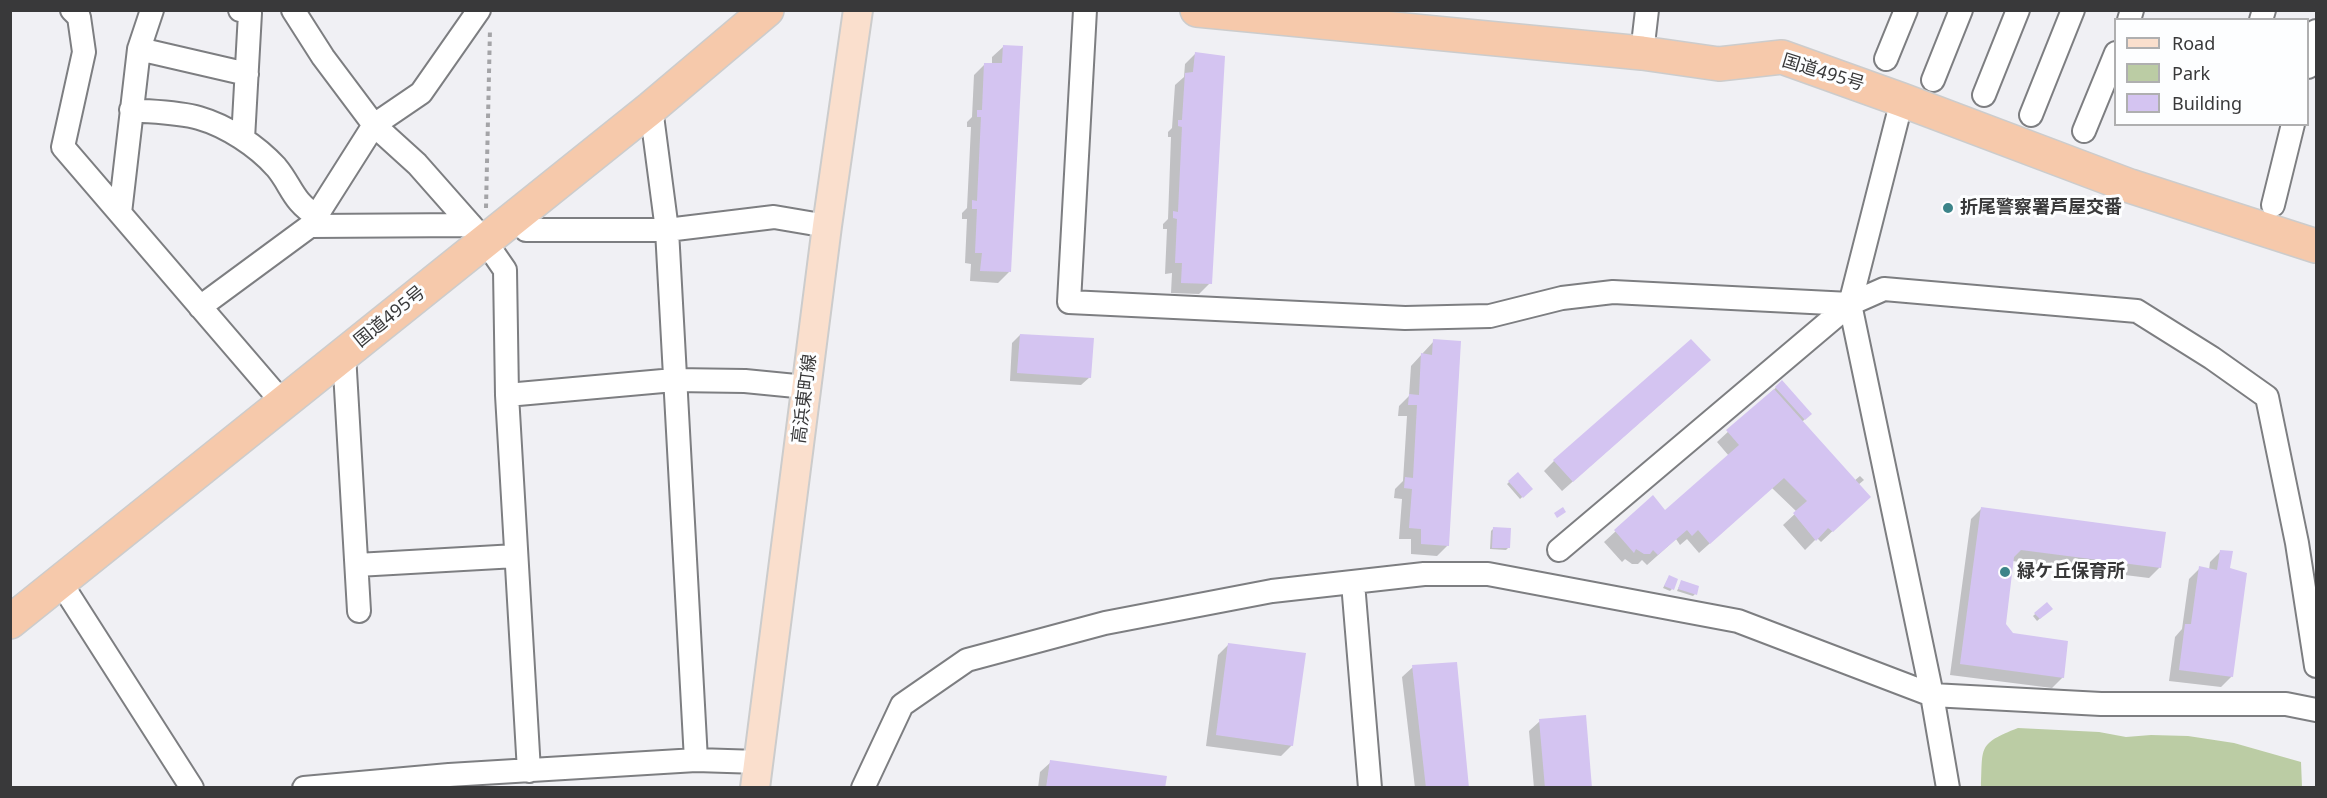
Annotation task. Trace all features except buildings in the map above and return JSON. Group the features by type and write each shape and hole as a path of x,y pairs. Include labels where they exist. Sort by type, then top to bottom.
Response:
{"highway":[{"name":"国道495号","path":"10,622 62,583 344,354 478,233 516,215 651,108 767,10"},
{"name":"国道495号","path":"1197,10 1642,53 1719,64 1782,57 2130,186 2316,246"}],"main road":[{"name":"高浜東町線","path":"757,775 827,226 858,10"}],"street":[{"path":"120,213 139,49 152,10"},
{"path":"240,10 250,13 243,140"},
{"path":"293,10 323,57 374,125 417,164 478,233 505,270 507,395 516,556 534,776"},
{"path":"1085,10 1069,302 1405,318 1490,316 1562,298 1613,292 1850,304"},
{"path":"1642,53 1647,10"},
{"path":"1886,59 1906,10"},
{"path":"1933,80 1960,10"},
{"path":"1984,95 2018,10"},
{"path":"2031,115 2073,10"},
{"path":"79,13 84,52 63,147 283,403"},
{"path":"200,307 314,221 374,125 421,93 484,16"},
{"path":"2309,59 2316,31"},
{"path":"139,49 247,74"},
{"path":"2084,131 2114,56"},
{"path":"1902,100 1850,304 1932,695 1948,788"},
{"path":"651,108 667,230 696,760"},
{"path":"131,110 200,118 238,135 277,168 291,192 314,221 478,233"},
{"path":"2273,205 2293,126"},
{"path":"516,215 526,230 667,230 774,217 827,226"},
{"path":"1559,550 1850,304 1884,289 2138,311 2212,358 2267,397 2296,543 2316,666"},
{"path":"344,354 359,611"},
{"path":"507,395 674,380 745,381 806,387"},
{"path":"357,565 516,556"},
{"path":"863,788 902,705 967,660 1116,621 1272,591 1424,574 1488,574 1738,621 1932,695 2102,704 2286,704 2316,710"},
{"path":"62,583 192,788"},
{"path":"1353,583 1370,788"},
{"path":"304,788 534,776 696,760 757,775"}],"path":[{"path":"478,233 484,16"}],"green space":[{"path":"2018,728 2099,732 2126,737 2188,736 2234,743 2301,762 2302,787 1981,787 1985,748 1995,738"}],"place":[{"name":"折尾警察署芦屋交番","path":"1948,208"},
{"name":"緑ケ丘保育所","path":"2005,572"}]}
